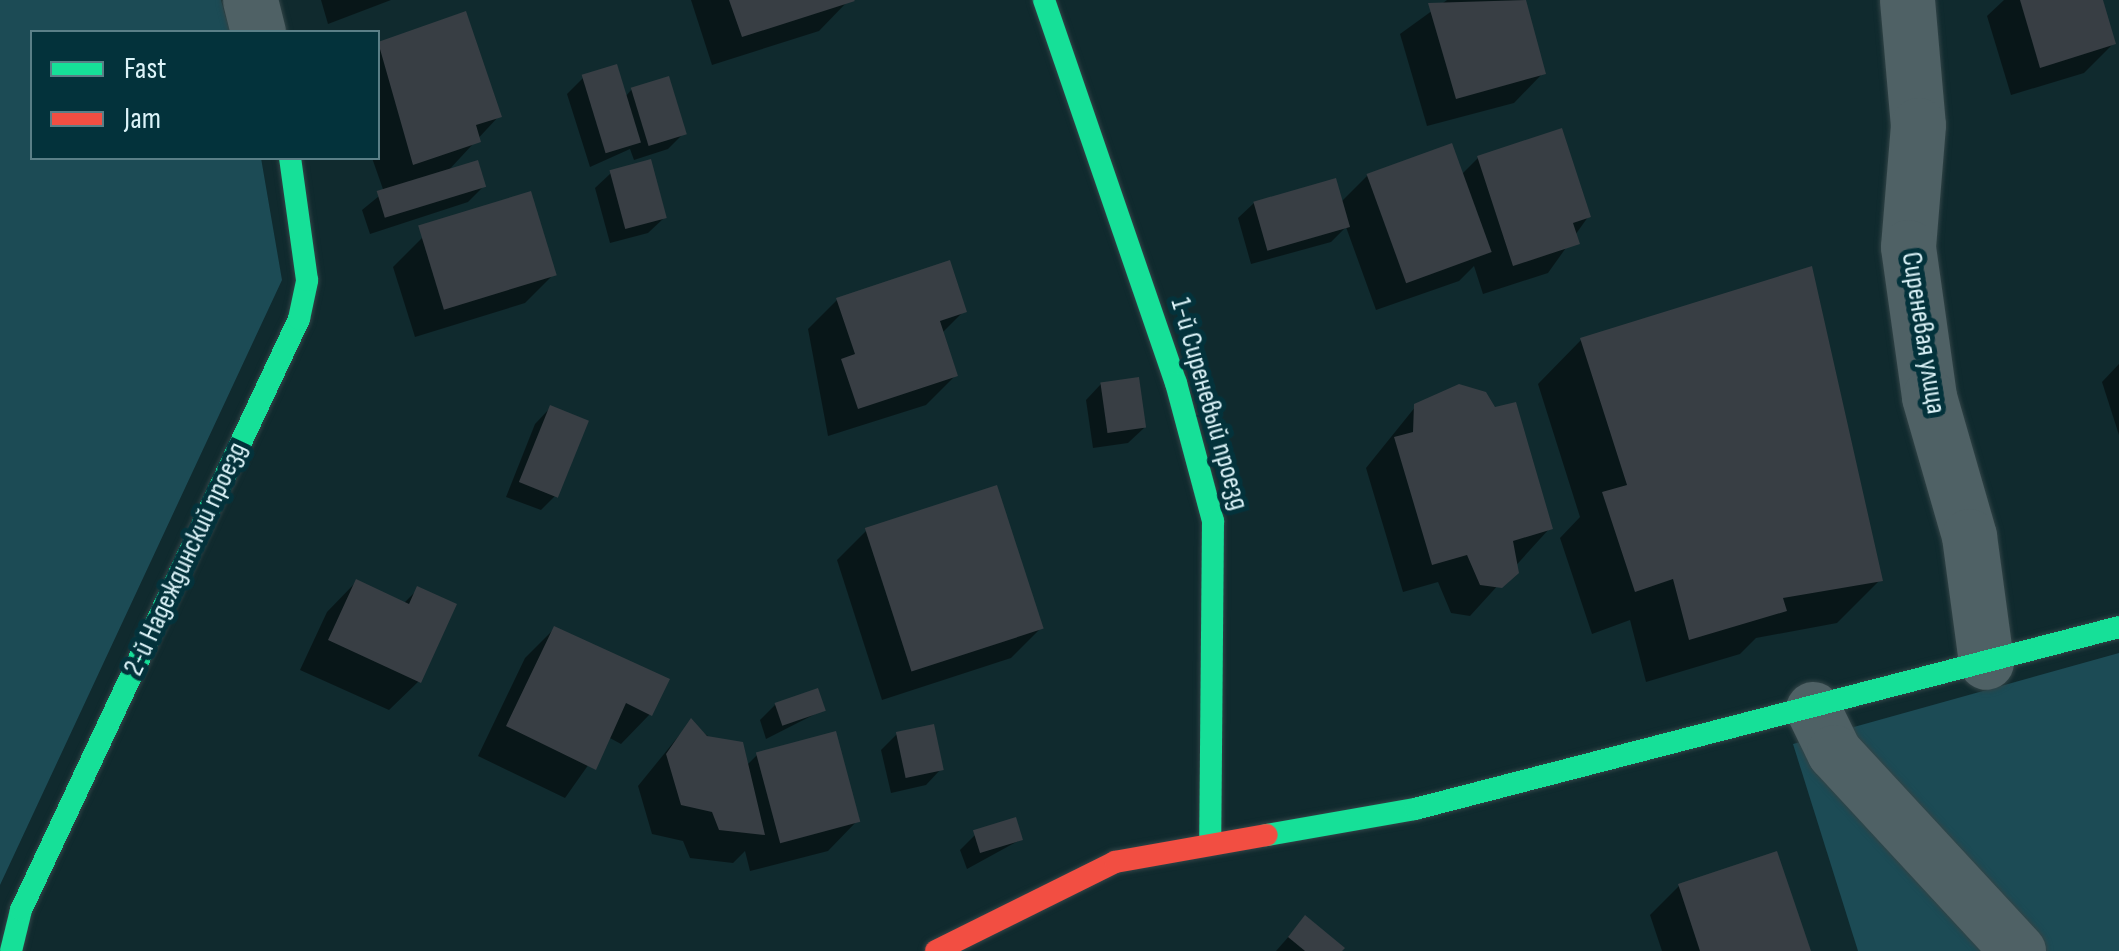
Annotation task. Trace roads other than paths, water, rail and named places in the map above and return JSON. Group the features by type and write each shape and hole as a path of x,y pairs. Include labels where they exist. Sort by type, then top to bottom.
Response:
{"street":[{"path":"250,0 258,30"},
{"name":"1-й Сиреневый проезд","path":"1044,0 1176,383 1212,522 1220,602 1210,840"},
{"name":"Сиреневая улица","path":"1907,0 1918,125 1908,248 1929,397 1969,536 1986,662"},
{"name":"2-й Надеждинский проезд","path":"5,951 299,319 307,280 290,160"},
{"path":"936,951 1115,862 1210,840 1414,809 1814,709 2119,627"},
{"path":"1814,709 1834,752 2018,951"}]}
